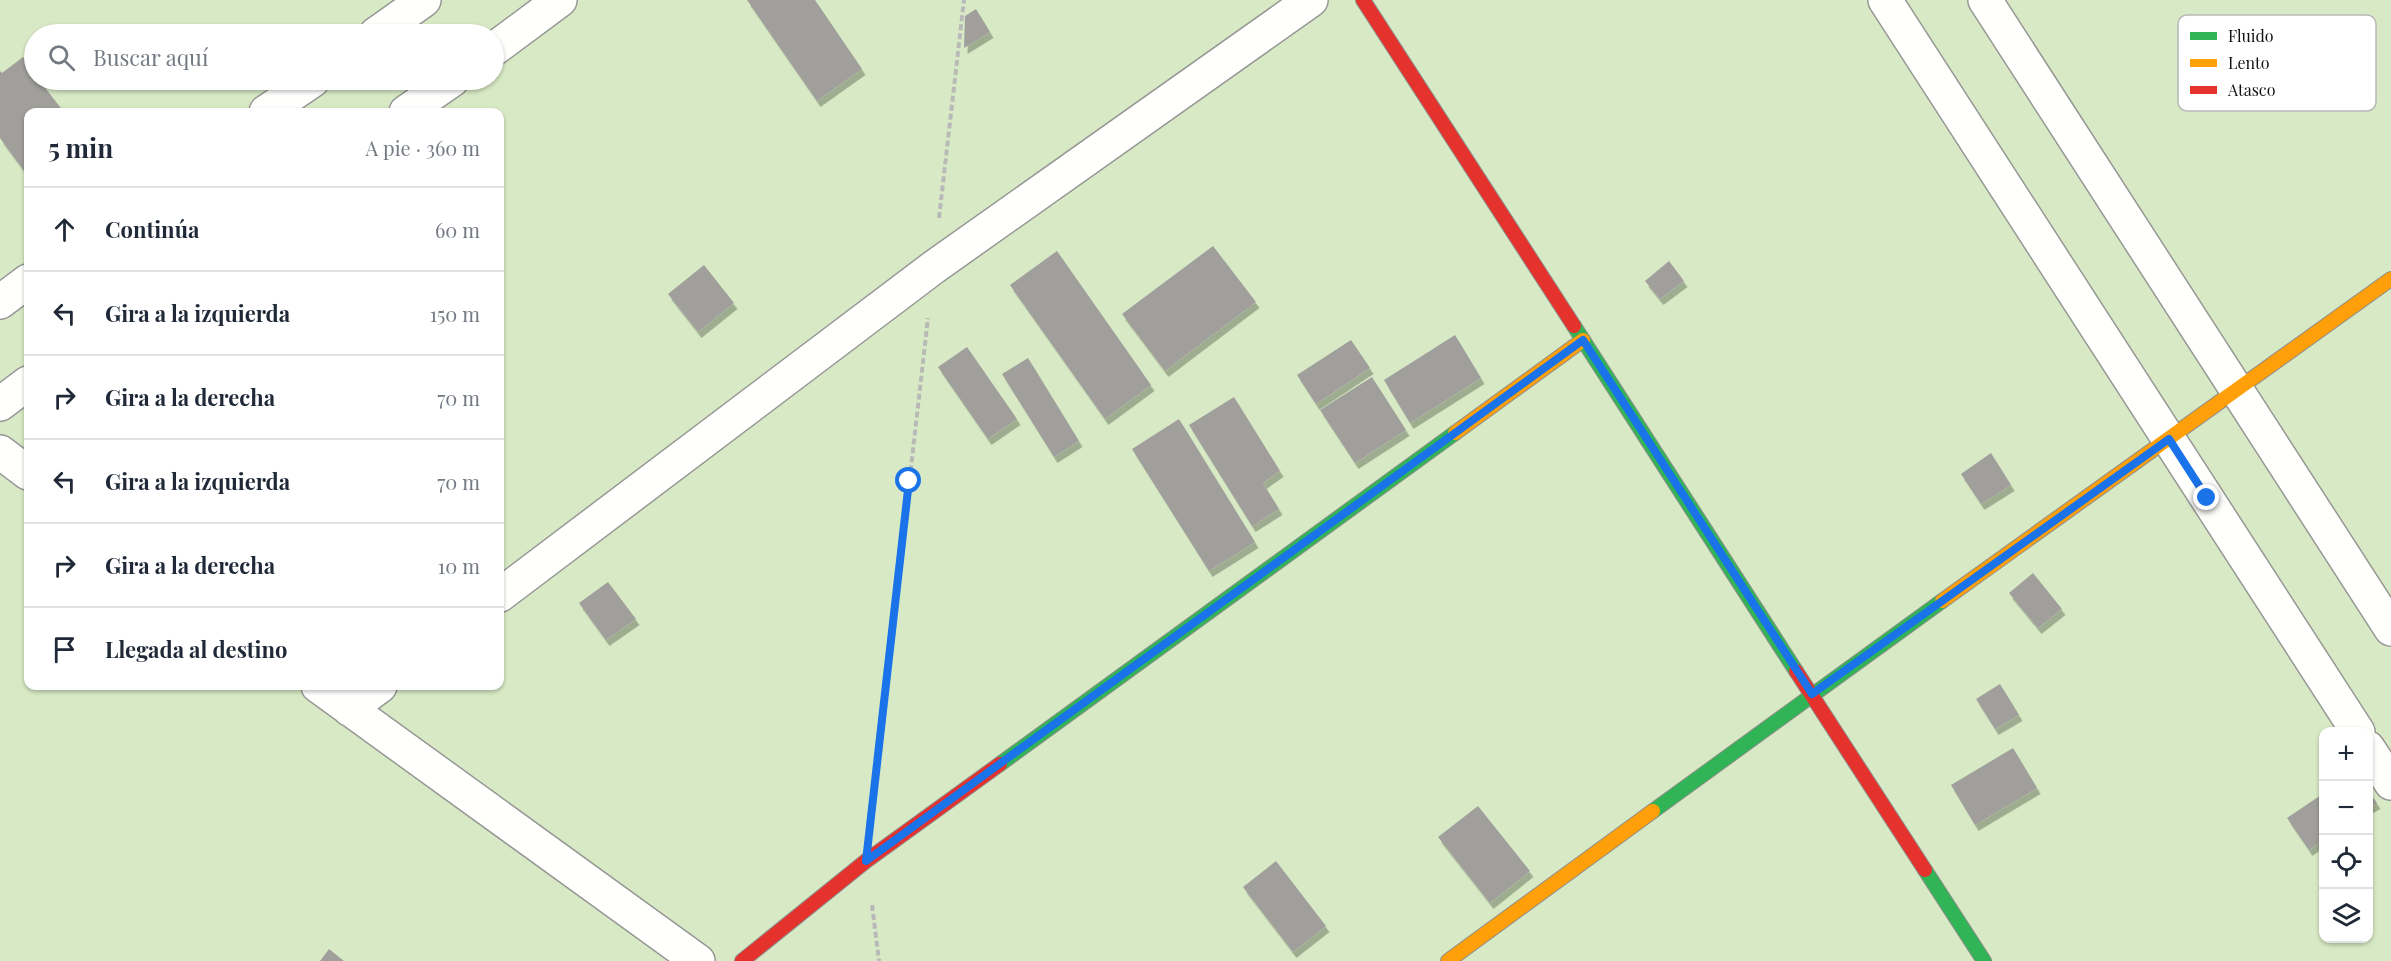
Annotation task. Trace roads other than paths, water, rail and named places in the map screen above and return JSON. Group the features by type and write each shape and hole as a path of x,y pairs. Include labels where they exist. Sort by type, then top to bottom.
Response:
{"street":[{"path":"390,24 424,0"},
{"path":"504,42 560,0"},
{"path":"504,592 934,267 1311,0"},
{"path":"1363,0 1984,961"},
{"path":"1885,0 2355,727"},
{"path":"1985,0 2391,629"},
{"path":"272,108 298,90"},
{"path":"412,108 438,90"},
{"path":"1448,961 1812,694 2391,279"},
{"path":"0,302 24,284"},
{"path":"742,961 866,861 1583,340"},
{"path":"0,404 24,386"},
{"path":"0,452 24,470"},
{"path":"323,690 698,961"},
{"path":"349,709 375,690"},
{"path":"2373,756 2391,783"}]}
